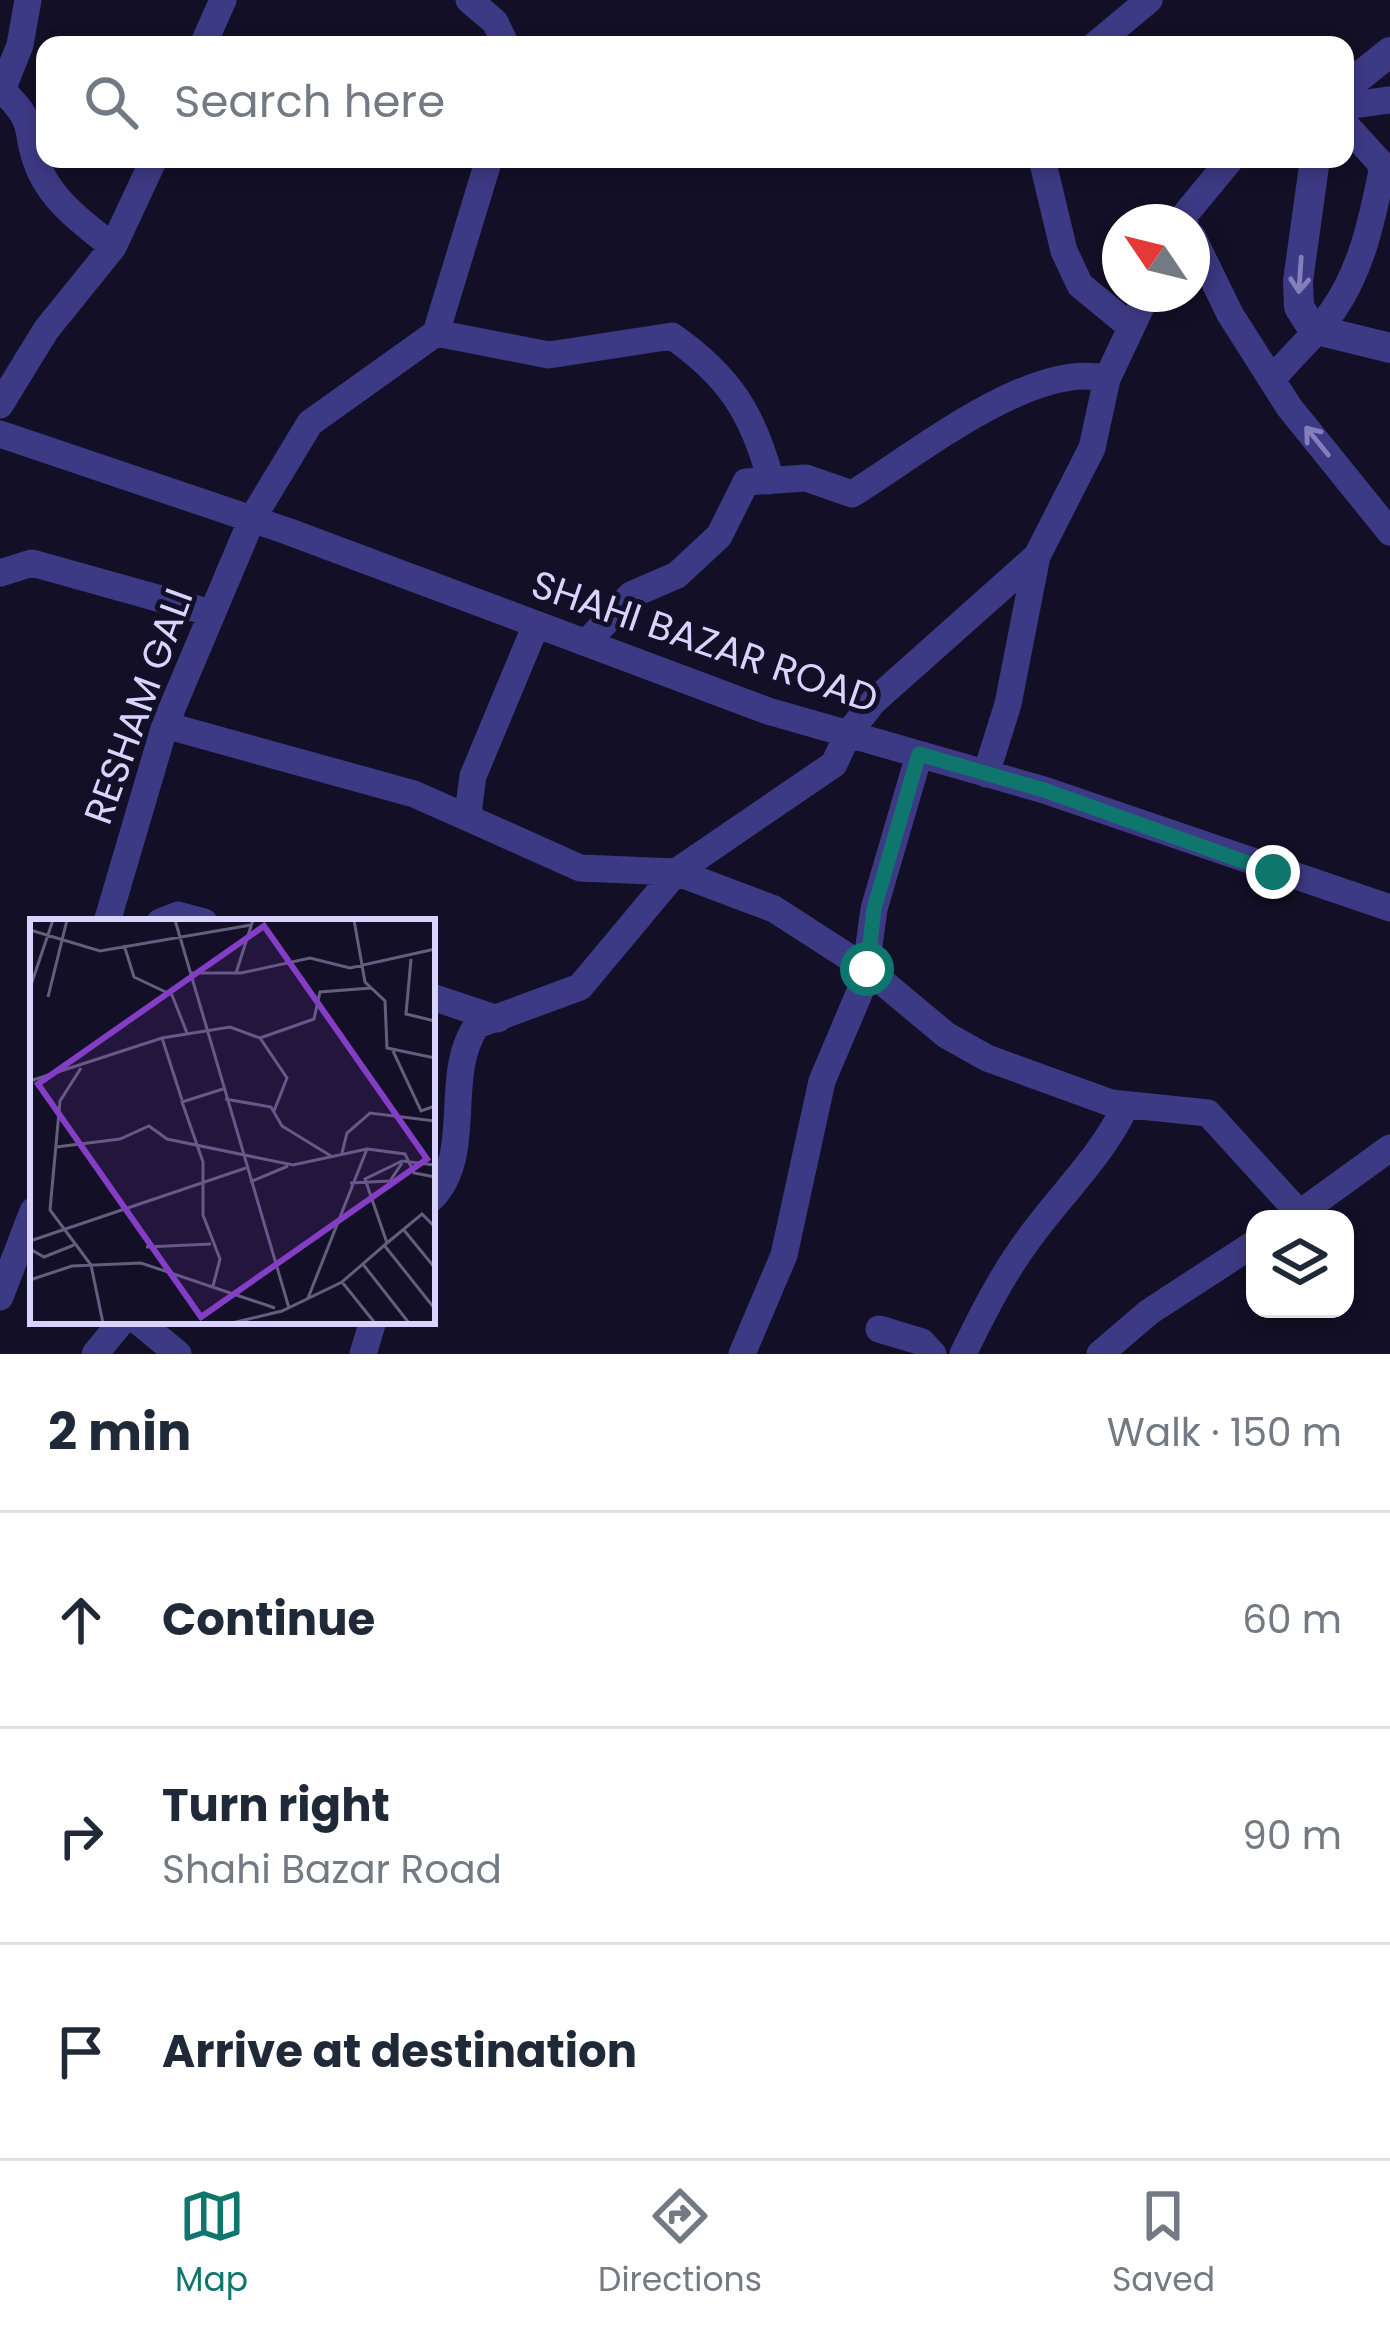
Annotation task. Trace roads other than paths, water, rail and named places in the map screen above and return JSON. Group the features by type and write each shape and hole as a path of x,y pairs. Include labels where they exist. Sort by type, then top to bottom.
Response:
{"street":[{"path":"28,0 20,45 1,89 28,115 36,152"},
{"path":"207,36 223,0"},
{"path":"469,0 495,22 502,36"},
{"path":"1106,36 1149,0"},
{"path":"1354,81 1390,52"},
{"path":"1354,105 1390,100"},
{"path":"1272,380 1313,329 1332,314 1355,272 1383,166 1354,134"},
{"path":"39,168 69,212 113,247"},
{"path":"0,405 46,330 113,247 150,168"},
{"path":"486,168 436,333 550,355 672,336 717,368 760,440 771,481"},
{"path":"1044,168 1064,251 1079,285 1131,327"},
{"path":"1199,204 1225,168"},
{"path":"1314,168 1298,280 1299,307 1313,329 1390,348"},
{"path":"1210,274 1272,380 1390,532"},
{"path":"986,774 1008,704 1015,648 1037,556 1092,448 1107,380 1138,312"},
{"name":"RESHAM GALI","path":"108,919 165,725 252,520 310,423 436,333"},
{"path":"586,643 631,595 676,574 719,536 746,482 806,478 852,494 964,416 1084,373 1107,380"},
{"name":"SHAHI BAZAR ROAD","path":"0,434 252,520 768,711 986,774 1390,908"},
{"path":"435,1195 451,1179 472,1033 478,1025 580,987 676,872 835,764 848,734 873,702 1037,556"},
{"path":"0,573 32,563 211,613"},
{"path":"475,821 468,812 472,776 536,625"},
{"path":"165,725 414,794 580,868 676,872 774,909 867,969 946,1035 987,1058 1126,1105 1208,1113 1290,1210"},
{"path":"742,1354 775,1286 822,1081 867,969 874,909 919,754"},
{"path":"435,998 498,1019"},
{"path":"963,1354 1027,1241 1092,1153 1110,1139 1126,1105"},
{"path":"1306,1210 1390,1148"},
{"path":"0,1297 30,1218"},
{"path":"1100,1354 1149,1312 1246,1249"},
{"path":"95,1354 120,1324"},
{"path":"143,1324 178,1354"},
{"path":"363,1354 372,1324"},
{"path":"879,1329 922,1342 933,1354"}]}
